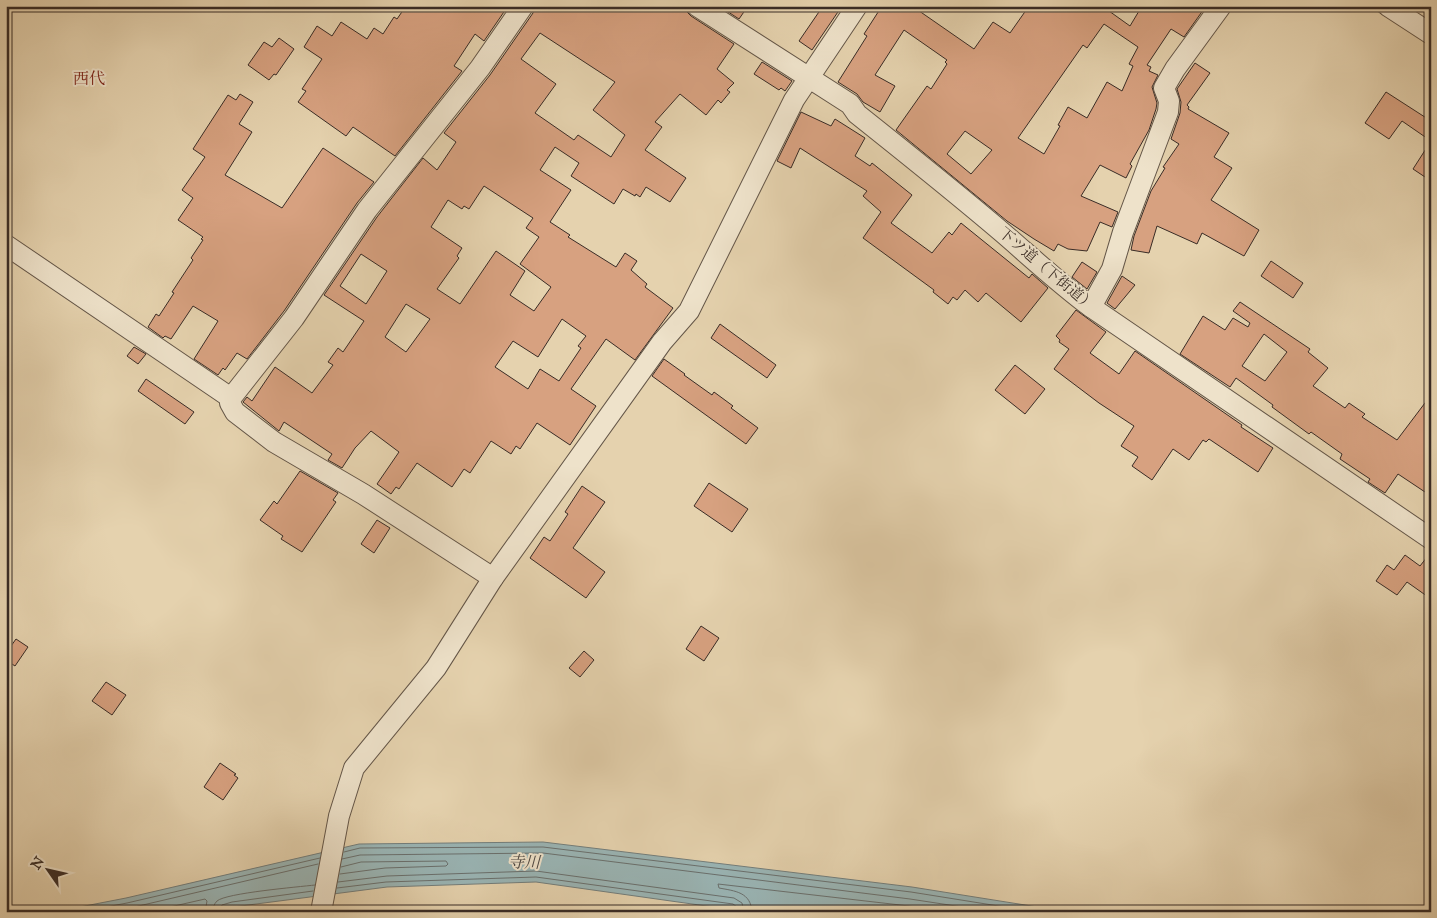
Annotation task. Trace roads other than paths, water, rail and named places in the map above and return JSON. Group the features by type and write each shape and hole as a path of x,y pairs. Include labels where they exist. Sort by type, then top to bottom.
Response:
{"street":[{"path":"492,578 363,494 274,442 235,412 230,403 231,398 294,318 367,210 480,68 523,6"},
{"name":"下ツ道（下街道）","path":"697,6 850,104 857,114 997,228 1058,282 1091,307 1431,539"},
{"path":"321,912 339,816 354,768 436,668 492,578 662,342 689,311 794,100 857,6"},
{"path":"1091,307 1112,269 1123,232 1168,112 1169,101 1164,88 1175,69 1221,6"},
{"path":"1388,6 1431,34"},
{"path":"6,245 231,398"}],"water":[{"name":"寺川","path":"543,842 912,887 1069,912 749,912 536,882 387,887 233,907 217,912 54,912 126,898 359,844"}],"waterway":[{"path":"1373,6 1385,14"}],"district":[{"name":"西代","path":"89,78"}]}
